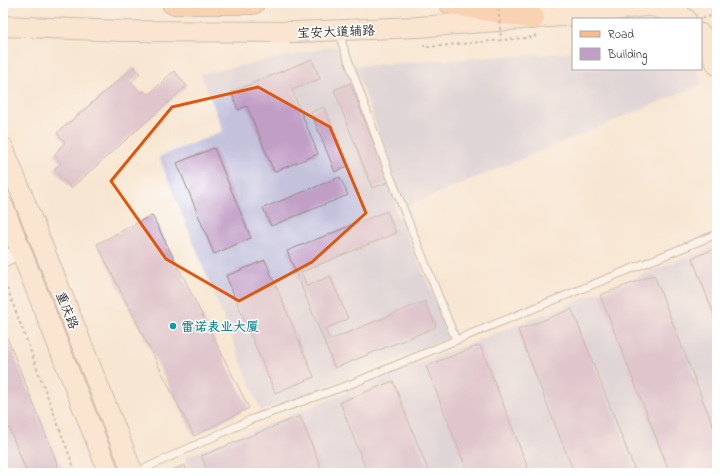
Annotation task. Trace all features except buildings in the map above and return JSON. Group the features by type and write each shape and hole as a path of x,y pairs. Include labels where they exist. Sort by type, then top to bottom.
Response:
{"main road":[{"path":"173,3 253,3"},
{"path":"450,3 533,30"},
{"path":"659,4 685,18"},
{"name":"宝安大道辅路","path":"3,26 122,31 296,32 417,27 533,30 576,15 659,4"},
{"path":"702,36 709,46 717,65"},
{"name":"重庆路","path":"4,151 134,473"},
{"name":"重庆路","path":"3,206 110,473"}],"street":[{"path":"3,260 21,250"}],"lane":[{"path":"341,30 342,43 389,173 456,340"},
{"path":"134,473 250,420 351,384 717,234"}],"path":[{"path":"498,3 501,40"},
{"path":"702,18 717,15"},
{"path":"424,44 424,46 428,46 501,40 533,30"},
{"path":"3,277 76,473"}],"highlighted area":[{"path":"258,87 330,127 366,213 312,262 239,301 166,259 111,181 172,107"}],"shaded area":[{"path":"340,45 395,195 395,210 452,337 261,411 159,157 223,131 201,74"},
{"path":"572,52 572,70 696,70 703,84 405,207 355,66"},
{"path":"717,245 717,473 192,473 185,457"},
{"path":"3,328 64,473 3,473"}],"place":[{"name":"雷诺表业大厦","path":"173,326"}]}
